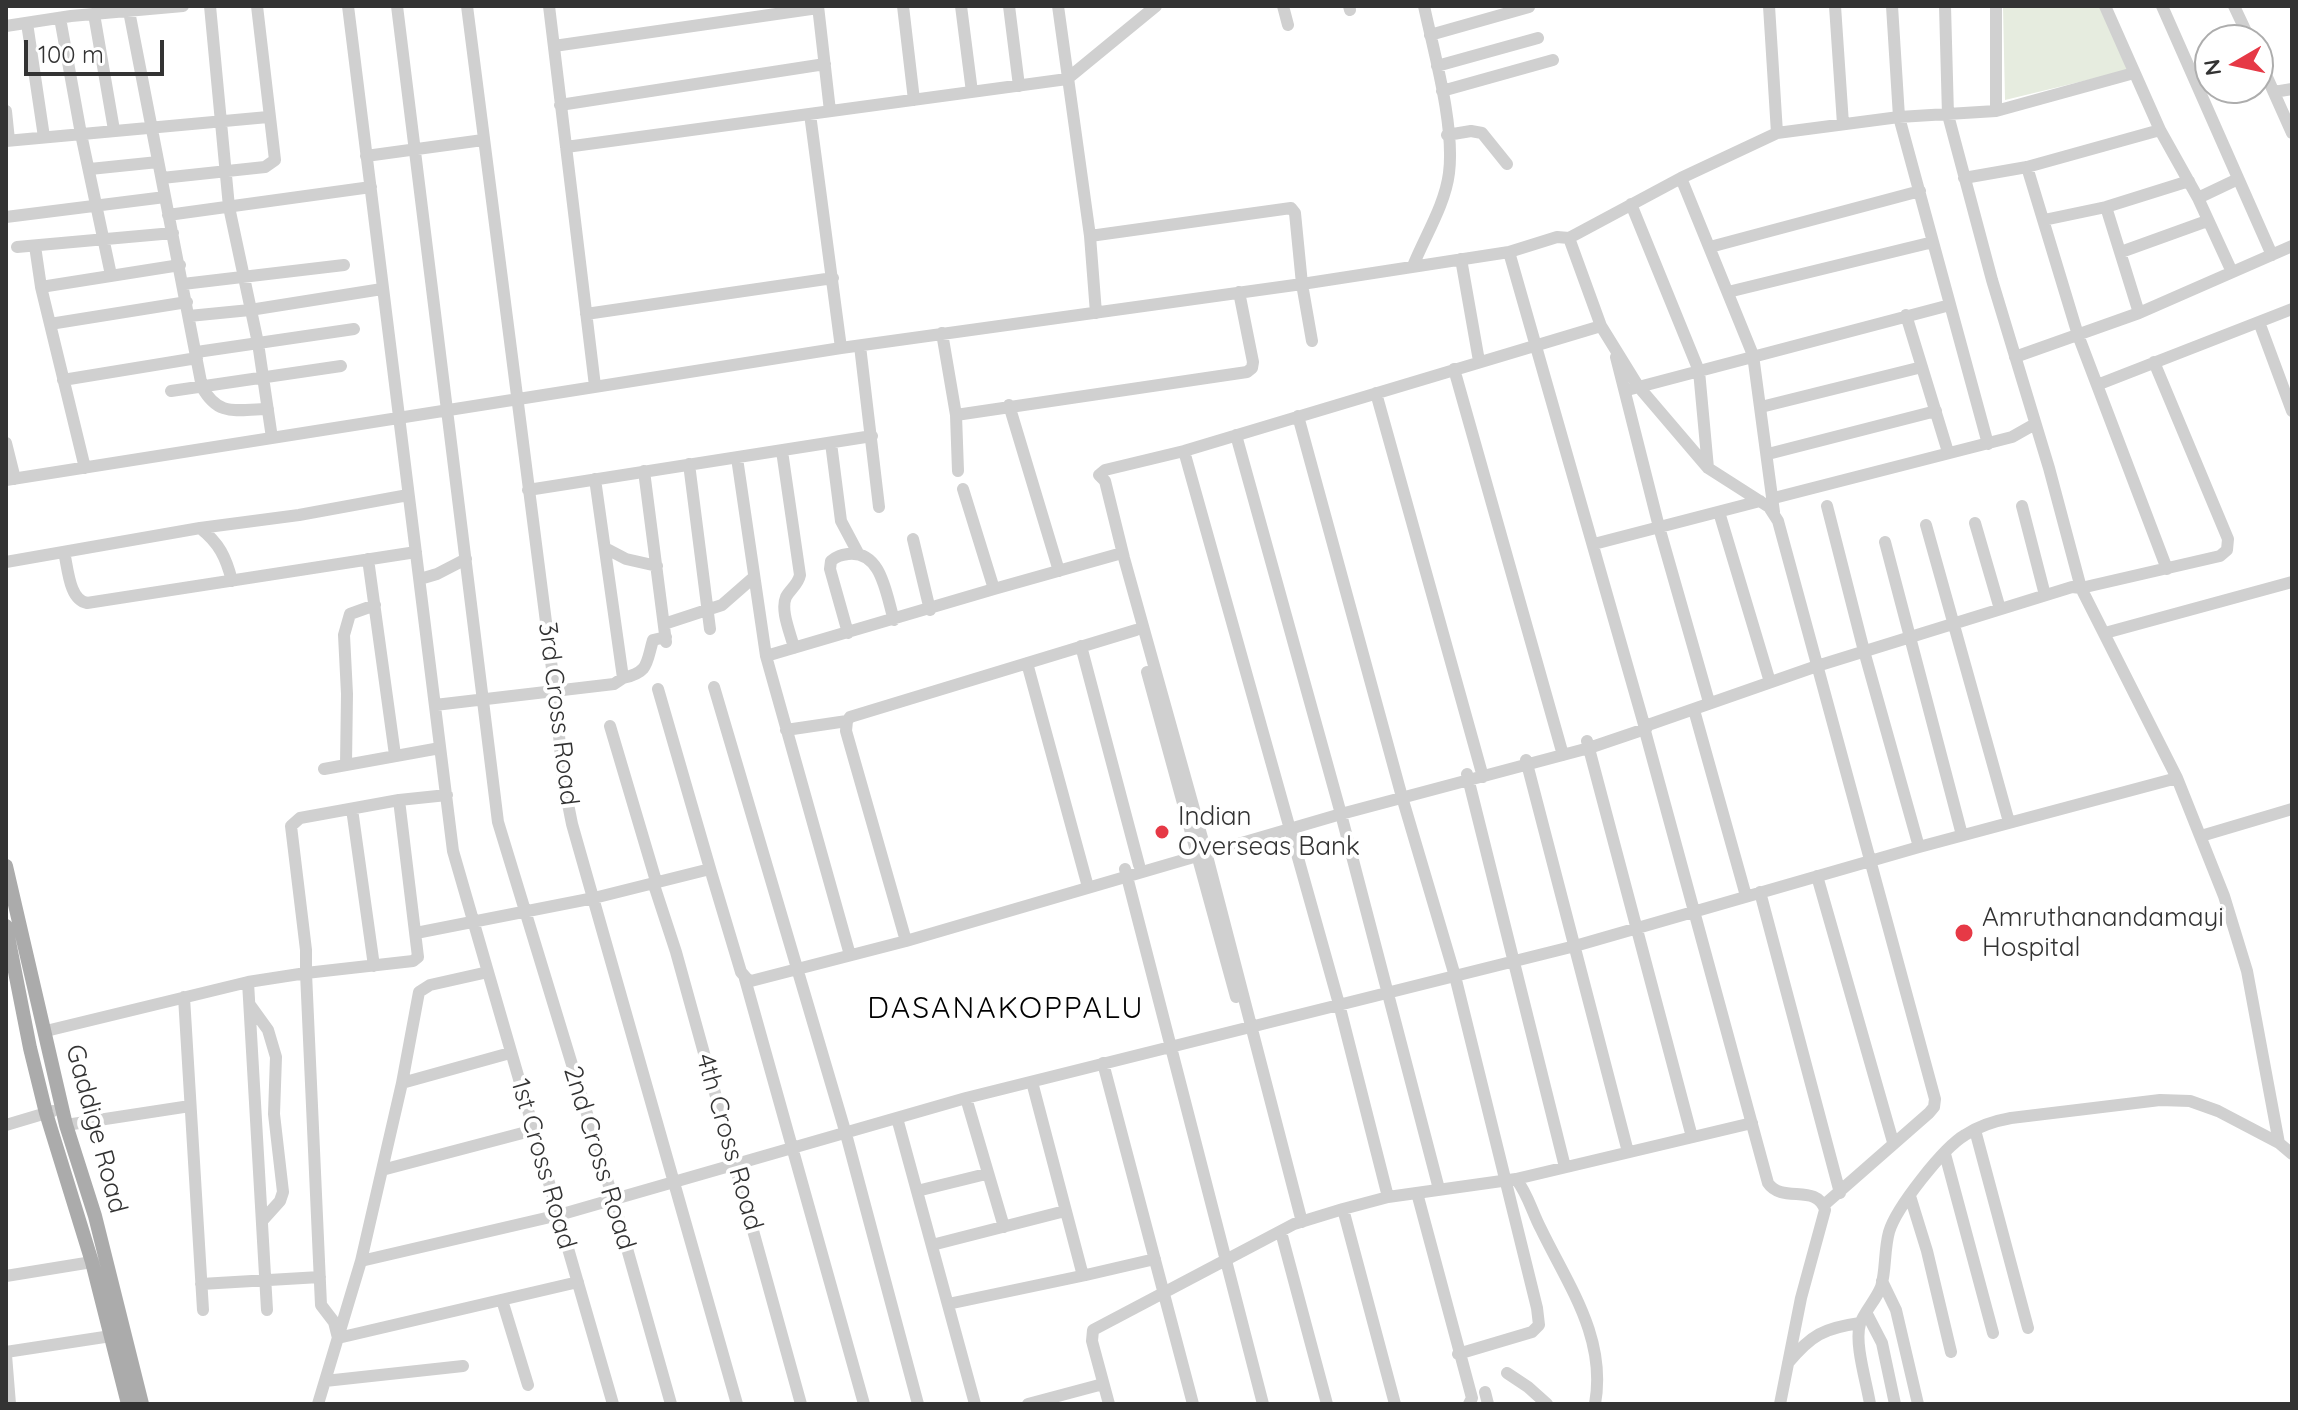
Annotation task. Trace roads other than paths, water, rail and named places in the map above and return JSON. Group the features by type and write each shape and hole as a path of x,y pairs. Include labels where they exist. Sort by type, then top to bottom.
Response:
{"main road":[{"name":"Gaddige Road","path":"6,866 66,1125 95,1216 142,1404"},
{"name":"Gaddige Road","path":"6,926 46,1113 92,1262 128,1404"}],"street":[{"path":"6,26 67,14 183,6"},
{"path":"210,6 229,207 258,343 272,438"},
{"path":"162,178 265,167 273,163 275,155 257,6"},
{"name":"1st Cross Road","path":"348,6 453,851 613,1404"},
{"name":"2nd Cross Road","path":"397,6 498,822 613,1199 671,1404"},
{"name":"3rd Cross Road","path":"467,6 555,692 563,779 572,824 737,1404"},
{"path":"549,6 595,386"},
{"path":"903,6 914,100"},
{"path":"961,6 972,92"},
{"path":"1009,6 1019,86"},
{"path":"1058,6 1090,236 1096,313"},
{"path":"566,147 1067,79 1156,6"},
{"path":"1283,6 1288,25"},
{"path":"1413,266 1449,173 1442,91 1424,6"},
{"path":"1769,6 1777,133"},
{"path":"1835,6 1843,124"},
{"path":"1892,6 1899,117 1988,444"},
{"path":"1945,6 1948,115 2081,588 2177,778 2224,896 2247,971 2279,1143"},
{"path":"1996,6 1996,111"},
{"path":"2105,6 2160,130 2198,198 2232,272"},
{"path":"2162,6 2272,255"},
{"path":"554,46 818,7 830,111"},
{"path":"1430,35 1529,7"},
{"path":"138,9 150,127 202,387 209,401 219,408 268,409"},
{"path":"67,14 81,134 111,275"},
{"path":"94,14 114,130"},
{"path":"27,23 44,137"},
{"path":"1437,66 1538,38"},
{"path":"1442,91 1553,60"},
{"path":"560,105 825,64"},
{"path":"6,443 10,480 841,348 1509,252 1557,237 1569,238 1681,178 1777,133 1899,117 1996,111 2134,73"},
{"path":"2292,89 2274,92 2292,133"},
{"path":"6,111 8,140 268,117"},
{"path":"810,114 841,348"},
{"path":"1964,178 2027,167 2160,130"},
{"path":"1447,135 1471,131 1482,133 1507,164"},
{"path":"366,156 483,140"},
{"path":"90,169 158,162"},
{"path":"2027,167 2078,335 2167,569"},
{"path":"1681,178 1753,355 1774,512 1872,860 1936,1103 1929,1113 1824,1205"},
{"path":"2198,198 2238,179"},
{"path":"2044,220 2106,207 2189,181"},
{"path":"168,215 371,187"},
{"path":"1710,247 1920,191"},
{"path":"6,217 165,197"},
{"path":"1631,204 1699,371 1708,468"},
{"path":"2106,207 2139,313"},
{"path":"1090,236 1291,208 1295,213 1302,284 1312,341"},
{"path":"2121,252 2207,221"},
{"path":"17,247 173,233"},
{"path":"1569,238 1601,326 1638,386 1708,468 1774,512"},
{"path":"1728,292 1933,242"},
{"path":"35,246 41,287 85,468"},
{"path":"2015,357 2139,313 2292,246"},
{"path":"1509,252 1594,544 1765,1176 1777,1192 1816,1196 1824,1205 1824,1216 1786,1365 1780,1404"},
{"path":"1461,259 1479,361"},
{"path":"41,287 180,265"},
{"path":"183,284 344,265"},
{"path":"586,314 833,278"},
{"path":"189,316 250,310 382,289"},
{"path":"956,415 1247,372 1253,362 1239,292"},
{"path":"50,324 187,302"},
{"path":"1625,391 1950,305"},
{"path":"2097,385 2292,309"},
{"path":"1906,315 1948,452"},
{"path":"2259,322 2292,411"},
{"path":"1201,850 1136,630 1105,481 1099,475 1105,470 1184,451 1601,326"},
{"path":"63,380 258,343 354,329"},
{"path":"942,333 956,415 958,471"},
{"path":"860,346 879,507"},
{"path":"1613,346 1659,527 1709,702"},
{"path":"746,979 751,981 797,965 905,937 1288,825 1562,751 1630,736 1709,702 2072,587 2081,588 2220,556 2227,550 2228,539 2154,362"},
{"path":"171,391 341,366"},
{"path":"1761,407 1922,367"},
{"path":"1454,369 1562,751"},
{"path":"1376,393 1482,773"},
{"path":"1009,405 1059,571"},
{"path":"1768,454 1936,411"},
{"path":"1298,416 1511,1180 1537,1308 1539,1325 1532,1332 1458,1354"},
{"path":"1774,498 1988,444 2012,437 2035,424"},
{"path":"1236,435 1340,811 1439,1189"},
{"path":"528,490 872,436"},
{"path":"831,443 841,521 858,553 877,568 894,620"},
{"path":"782,451 800,575 787,594 784,606 794,648"},
{"path":"1184,451 1339,1004 1388,1197"},
{"path":"737,458 766,656 850,951"},
{"path":"689,464 710,629"},
{"path":"644,471 665,634"},
{"path":"595,479 623,678"},
{"path":"963,489 994,589"},
{"path":"6,562 408,495"},
{"path":"1594,544 1760,501"},
{"path":"1827,506 1919,847"},
{"path":"2022,506 2045,595"},
{"path":"1719,512 1770,682"},
{"path":"1975,523 2000,609"},
{"path":"1926,525 2009,822"},
{"path":"200,528 223,550 232,581"},
{"path":"913,539 930,610"},
{"path":"1885,542 1962,835"},
{"path":"605,548 626,559 657,566"},
{"path":"64,552 75,596 87,603 416,552"},
{"path":"848,633 830,565 834,558 858,553"},
{"path":"766,656 1119,554"},
{"path":"1119,554 1201,850 1298,1223"},
{"path":"368,559 395,755"},
{"path":"420,579 466,559"},
{"path":"435,705 614,684 640,674 646,667 653,640 706,610 722,605 754,577"},
{"path":"2105,633 2292,582"},
{"path":"346,764 344,635 350,614 375,605"},
{"path":"905,937 846,731 850,717 1136,630"},
{"path":"1081,646 1139,865"},
{"path":"1027,663 1087,883"},
{"path":"714,687 846,1134 918,1404"},
{"path":"658,689 741,972 746,979 864,1404"},
{"path":"1694,710 1746,896"},
{"path":"786,730 847,721"},
{"name":"4th Cross Road","path":"610,726 801,1404"},
{"path":"1588,745 1692,1137"},
{"path":"324,769 440,748"},
{"path":"1526,761 1628,1152"},
{"path":"1468,777 1565,1167"},
{"path":"361,1261 559,1215 966,1098 1575,946 1872,860 2177,778"},
{"path":"338,1338 334,1322 321,1305 306,950 291,826 300,818 399,800 447,795"},
{"path":"46,1031 248,982 416,960 419,954 399,800"},
{"path":"352,809 374,966"},
{"path":"2201,836 2292,809"},
{"path":"1126,873 1139,865 1201,850"},
{"path":"416,933 525,913 706,870 711,872"},
{"path":"1126,873 1263,1404"},
{"path":"1817,876 1893,1142"},
{"path":"1760,892 1840,1193"},
{"path":"318,1404 361,1261 402,1083 419,992 430,985 488,972"},
{"path":"248,982 267,1310"},
{"path":"184,997 203,1310"},
{"path":"250,1005 268,1030 276,1057 274,1114 283,1192 280,1201 262,1221"},
{"path":"402,1083 510,1053"},
{"path":"1103,1063 1193,1404"},
{"path":"1032,1082 1080,1267 1086,1275"},
{"path":"966,1098 1004,1227"},
{"path":"1870,1404 1859,1341 1864,1318 1882,1281 1889,1230 1910,1196 1964,1136 1994,1121 2011,1118 2160,1100 2190,1101 2218,1111 2279,1143 2292,1154"},
{"path":"66,1125 190,1106"},
{"path":"6,1125 62,1108"},
{"path":"897,1118 975,1404"},
{"path":"1109,1404 1092,1341 1093,1330 1298,1223 1388,1197 1511,1180 1752,1123"},
{"path":"382,1170 534,1130"},
{"path":"1975,1130 2028,1328"},
{"path":"1945,1154 1993,1333"},
{"path":"917,1191 986,1174"},
{"path":"1511,1180 1524,1189 1539,1226 1587,1319 1597,1367 1595,1404"},
{"path":"1417,1193 1472,1398 1469,1404"},
{"path":"1910,1196 1927,1251 1951,1352"},
{"path":"1343,1209 1395,1404"},
{"path":"932,1245 1065,1211"},
{"path":"1281,1232 1327,1404"},
{"path":"948,1304 1155,1259"},
{"path":"6,1276 92,1262"},
{"path":"201,1284 320,1277"},
{"path":"1882,1281 1896,1310 1918,1404"},
{"path":"338,1338 578,1282"},
{"path":"502,1300 528,1385"},
{"path":"1786,1365 1805,1342 1818,1333 1864,1318"},
{"path":"1864,1318 1882,1343 1895,1404"},
{"path":"10,1404 6,1353 111,1336"},
{"path":"325,1381 463,1366"},
{"path":"1507,1373 1547,1404"},
{"path":"1028,1404 1103,1384"}],"place":[{"name":"Indian Overseas Bank","path":"1162,832"},
{"name":"Amruthanandamayi Hospital","path":"1964,933"}],"district":[{"name":"DASANAKOPPALU","path":"1006,1009"}]}
